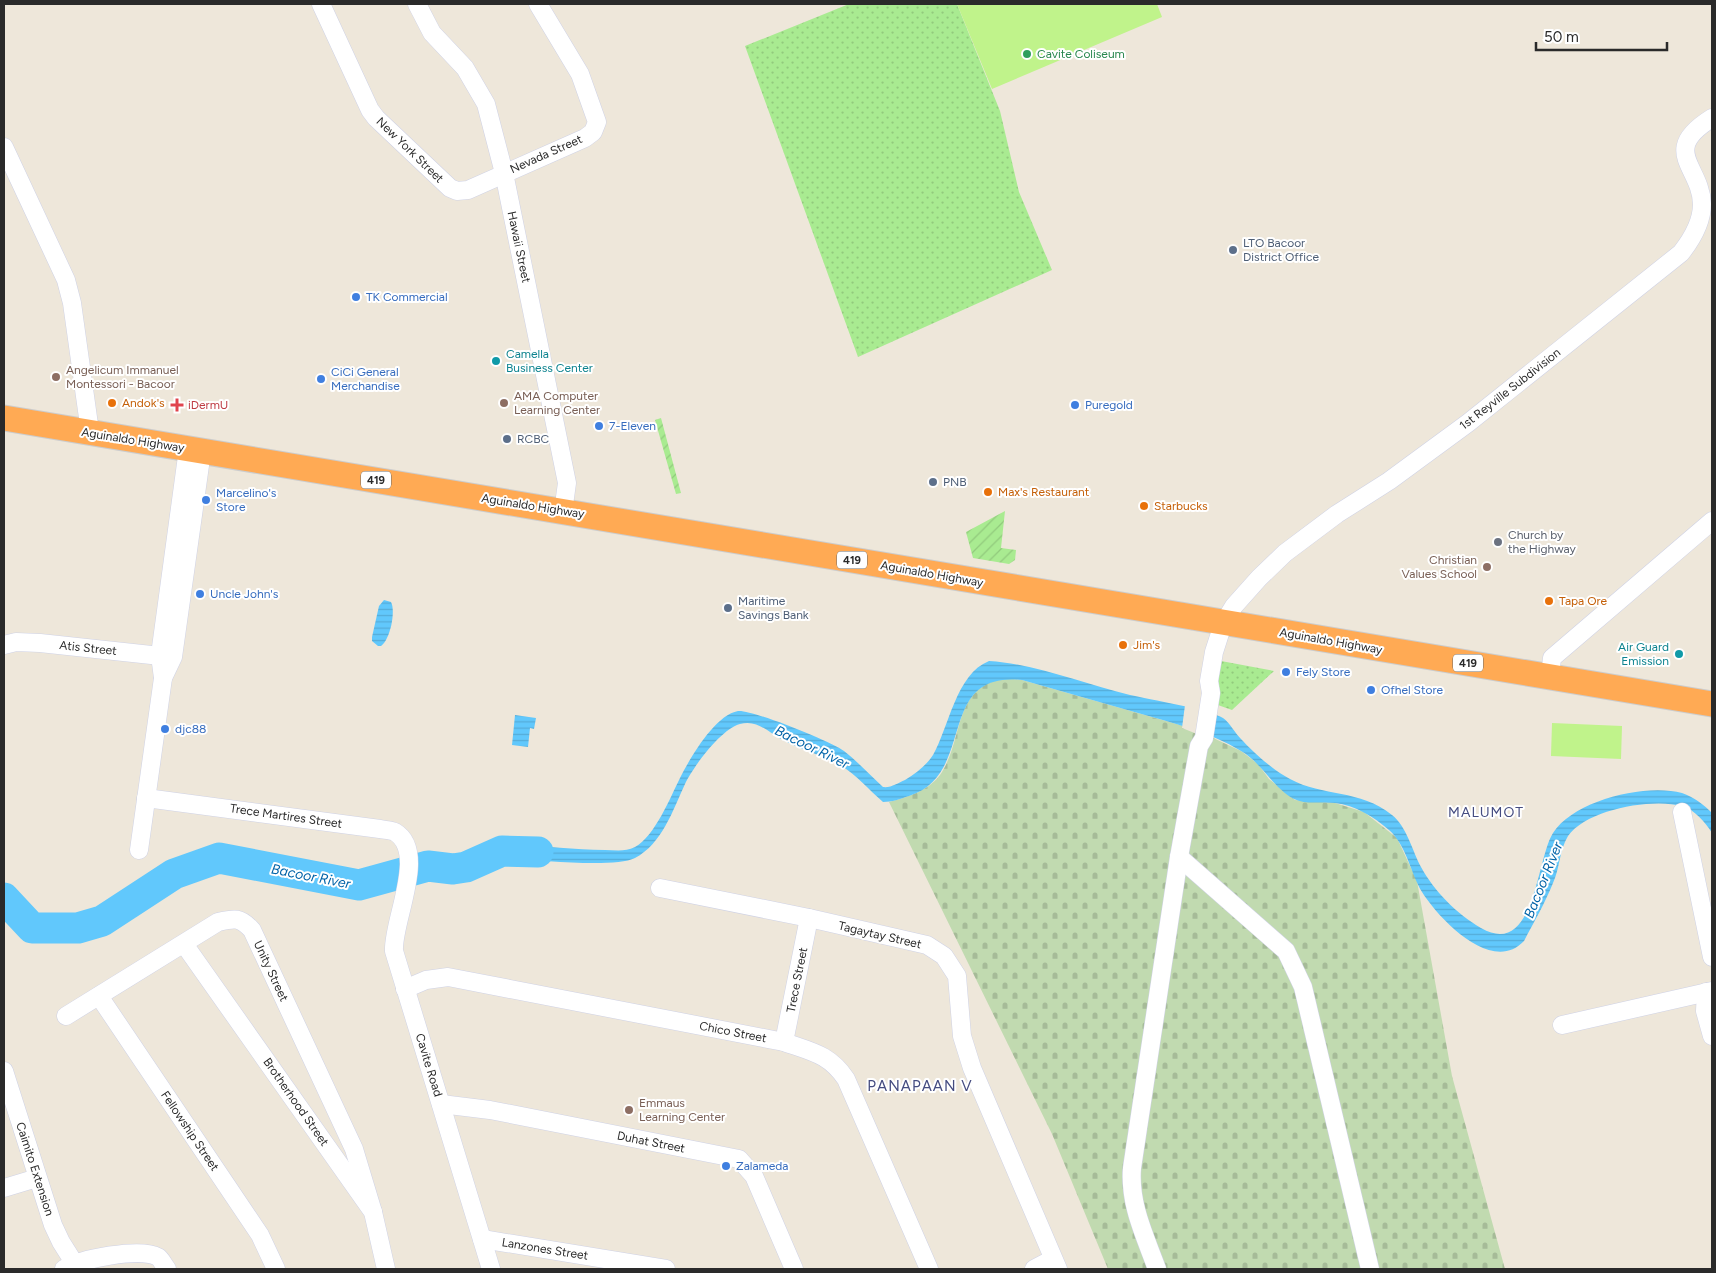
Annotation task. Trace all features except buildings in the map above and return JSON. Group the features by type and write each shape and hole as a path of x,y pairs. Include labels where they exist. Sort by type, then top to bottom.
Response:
{"highway":[{"name":"Aguinaldo Highway","path":"4,418 1223,624 1712,704"}],"street":[{"name":"New York Street","path":"321,4 373,114 450,188 457,191 468,190 504,173"},
{"name":"Hawaii Street","path":"417,4 432,33 466,68 482,95 504,173 567,482 563,512"},
{"name":"Nevada Street","path":"504,173 585,138 593,132 597,122 580,74 538,4"},
{"name":"1st Reyville Subdivision","path":"1158,1269 1133,1204 1130,1185 1179,857 1204,706 1211,692 1209,681 1223,624 1234,606 1285,553 1468,423 1680,253 1693,237 1701,215 1702,204 1700,192 1684,155 1686,146 1690,137 1712,118"},
{"path":"4,148 66,280 72,303 90,432"},
{"path":"139,850 195,450"},
{"path":"1550,676 1552,658 1712,521"},
{"name":"Atis Street","path":"4,644 16,642 166,656"},
{"name":"Trece Martires Street","path":"146,798 394,832 402,839 406,848 407,859"},
{"path":"1682,812 1712,957"},
{"path":"1179,857 1278,943 1292,960 1303,987 1370,1269"},
{"name":"Cavite Road","path":"407,859 409,880 393,941 394,951 491,1269"},
{"name":"Tagaytay Street","path":"660,888 809,918 927,946 944,956 957,976 962,1036 972,1068 1055,1264"},
{"name":"Trece Street","path":"784,1042 809,918"},
{"name":"Unity Street","path":"66,1016 218,922 225,920 244,921 252,930 354,1149 373,1212"},
{"name":"Brotherhood Street","path":"184,944 373,1212 386,1269"},
{"name":"Chico Street","path":"405,989 426,980 448,977 784,1042 824,1055 836,1064 846,1079 929,1269"},
{"path":"1562,1025 1709,991 1705,1011 1712,1036"},
{"name":"Fellowship Street","path":"99,996 260,1234 276,1269"},
{"name":"Caimito Extension","path":"4,1071 53,1225 72,1267"},
{"name":"Duhat Street","path":"442,1104 490,1110 739,1159 754,1176 794,1269"},
{"path":"4,1188 37,1178"},
{"name":"Lanzones Street","path":"482,1240 584,1262 666,1269"},
{"path":"72,1267 133,1253 148,1254 159,1258 167,1269"},
{"path":"1034,1269 1055,1264"}],"green space":[{"path":"849,4 957,4 1000,111 1019,192 1052,270 858,357 745,46"},
{"name":"Cavite Coliseum","path":"957,4 1157,4 1162,17 992,89"},
{"path":"661,418 681,493 676,494 655,420"},
{"path":"1005,511 1001,548 1016,550 1015,560 1009,564 973,558 966,532"},
{"path":"1221,661 1274,671 1232,710 1215,704"},
{"path":"1004,678 1022,680 1180,725 1209,736 1241,751 1258,764 1269,779 1295,800 1335,803 1364,812 1397,838 1417,881 1452,1076 1505,1269 1108,1269 1052,1134 889,802 904,798 932,784 942,772 949,758 968,703 976,692 988,683"},
{"path":"1552,723 1622,726 1621,759 1551,756"}],"water":[{"path":"384,600 391,602 393,612 387,638 381,646 378,646 372,641 372,637 379,606"},
{"path":"989,661 1042,670 1112,691 1179,705 1223,718 1251,750 1284,776 1315,789 1367,801 1392,815 1402,826 1421,867 1439,893 1472,922 1481,928 1499,934 1513,930 1523,919 1531,902 1547,846 1553,833 1563,821 1577,811 1612,797 1650,790 1667,790 1682,793 1706,807 1712,813 1712,833 1691,810 1669,804 1638,805 1621,808 1590,819 1577,827 1568,836 1553,883 1524,941 1511,950 1497,951 1482,948 1453,928 1430,903 1422,892 1404,851 1395,836 1371,816 1342,804 1304,802 1294,799 1279,788 1248,756 1217,738 1164,720 1022,680 995,681 977,691 966,707 943,767 930,784 909,796 883,802 840,765 788,743 762,727 746,723 733,727 708,750 685,784 660,835 653,844 635,858 608,863 589,863 495,857 495,846 523,845 591,850 628,850 635,847 642,842 655,826 684,770 704,739 721,720 729,714 738,711 774,720 837,747 859,764 883,787 889,787 913,775 930,759 939,743 961,689 978,668"},
{"path":"515,715 536,718 534,729 530,728 528,747 512,745"}],"pier":[{"path":"1185,705 1214,712 1212,740 1182,728"}],"waterway":[{"name":"Bacoor River","path":"4,898 32,928 78,928 102,921 174,874 219,858 359,885 428,866 453,869 466,867 502,851 538,852"}],"place":[{"name":"Cavite Coliseum","path":"1027,54"},
{"name":"LTO Bacoor District Office","path":"1233,250"},
{"name":"TK Commercial","path":"356,297"},
{"name":"Camella Business Center","path":"496,361"},
{"name":"Angelicum Immanuel Montessori - Bacoor","path":"56,377"},
{"name":"CiCi General Merchandise","path":"321,379"},
{"name":"Andok's","path":"112,403"},
{"name":"AMA Computer Learning Center","path":"504,403"},
{"name":"iDermU","path":"177,405"},
{"name":"Puregold","path":"1075,405"},
{"name":"7-Eleven","path":"599,426"},
{"name":"RCBC","path":"507,439"},
{"name":"PNB","path":"933,482"},
{"name":"Max's Restaurant","path":"988,492"},
{"name":"Marcelino's Store","path":"206,500"},
{"name":"Starbucks","path":"1144,506"},
{"name":"Church by the Highway","path":"1498,542"},
{"name":"Christian Values School","path":"1487,567"},
{"name":"Uncle John's","path":"200,594"},
{"name":"Tapa Ore","path":"1549,601"},
{"name":"Maritime Savings Bank","path":"728,608"},
{"name":"Jim's","path":"1123,645"},
{"name":"Air Guard Emission","path":"1679,654"},
{"name":"Fely Store","path":"1286,672"},
{"name":"Ofhel Store","path":"1371,690"},
{"name":"djc88","path":"165,729"},
{"name":"Emmaus Learning Center","path":"629,1110"},
{"name":"Zalameda","path":"726,1166"}],"district":[{"name":"MALUMOT","path":"1486,812"},
{"name":"PANAPAAN V","path":"920,1086"}]}
